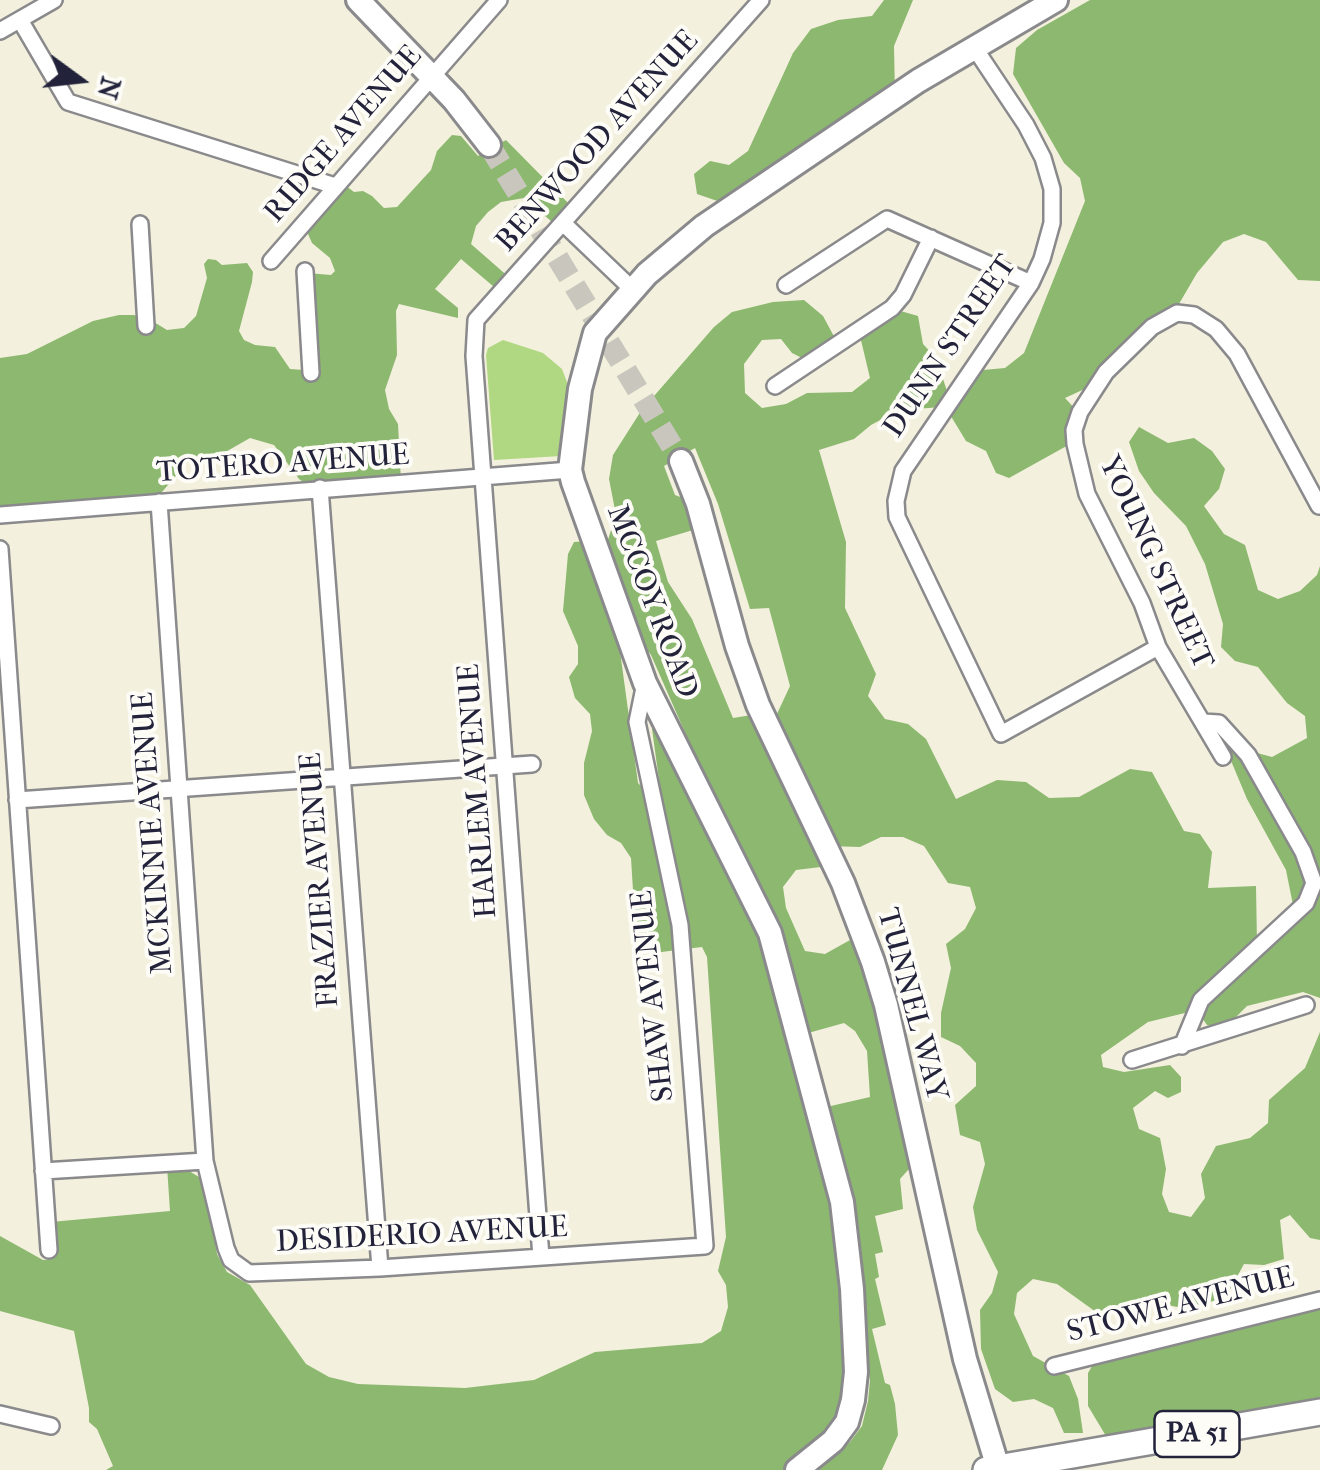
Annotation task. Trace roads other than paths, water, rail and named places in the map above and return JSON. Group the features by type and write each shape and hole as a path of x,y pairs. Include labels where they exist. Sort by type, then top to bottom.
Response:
{"main road":[{"name":"PA 51","path":"992,1469 1320,1412"}],"street":[{"path":"0,31 54,0"},
{"path":"358,0 432,76 489,145"},
{"name":"RIDGE AVENUE","path":"270,261 499,0"},
{"name":"BENWOOD AVENUE","path":"476,320 760,0"},
{"name":"MCCOY ROAD","path":"797,1470 833,1442 847,1422 853,1400 856,1372 852,1288 842,1202 770,933 645,683 570,470 580,389 595,334 632,289 704,226 974,47 1056,0"},
{"path":"20,20 68,102 335,186"},
{"name":"DUNN STREET","path":"974,47 1026,125 1048,172 1052,223 1042,259 1030,283 910,457 896,501 902,533 1001,734 1158,647"},
{"path":"786,285 887,219 1030,283"},
{"path":"563,223 632,289"},
{"path":"140,224 146,326"},
{"path":"775,386 892,308 931,238"},
{"path":"305,271 311,372"},
{"name":"YOUNG STREET","path":"1223,757 1158,647 1142,603 1082,480 1074,430 1086,400 1117,360 1160,320 1186,313 1216,329 1237,354 1320,506"},
{"name":"HARLEM AVENUE","path":"476,320 474,356 542,1257"},
{"name":"TUNNEL WAY","path":"681,460 698,504 737,646 758,705 843,883 873,962 992,1469"},
{"name":"TOTERO AVENUE","path":"0,515 570,470"},
{"name":"FRAZIER AVENUE","path":"320,488 380,1268"},
{"name":"MCKINNIE AVENUE","path":"159,502 205,1161"},
{"path":"0,549 48,1250"},
{"name":"SHAW AVENUE","path":"645,683 638,722 680,925 704,1246"},
{"path":"1182,1046 1202,1000 1306,903 1314,883 1303,852 1248,756 1219,723 1203,722"},
{"path":"17,800 532,764"},
{"path":"1132,1060 1306,1006"},
{"path":"43,1171 205,1161"},
{"name":"DESIDERIO AVENUE","path":"205,1161 226,1248 238,1268 248,1273 704,1246"},
{"name":"STOWE AVENUE","path":"1054,1366 1320,1300"},
{"path":"0,1414 51,1426"}],"tunnel":[{"path":"489,145 681,461"}]}
